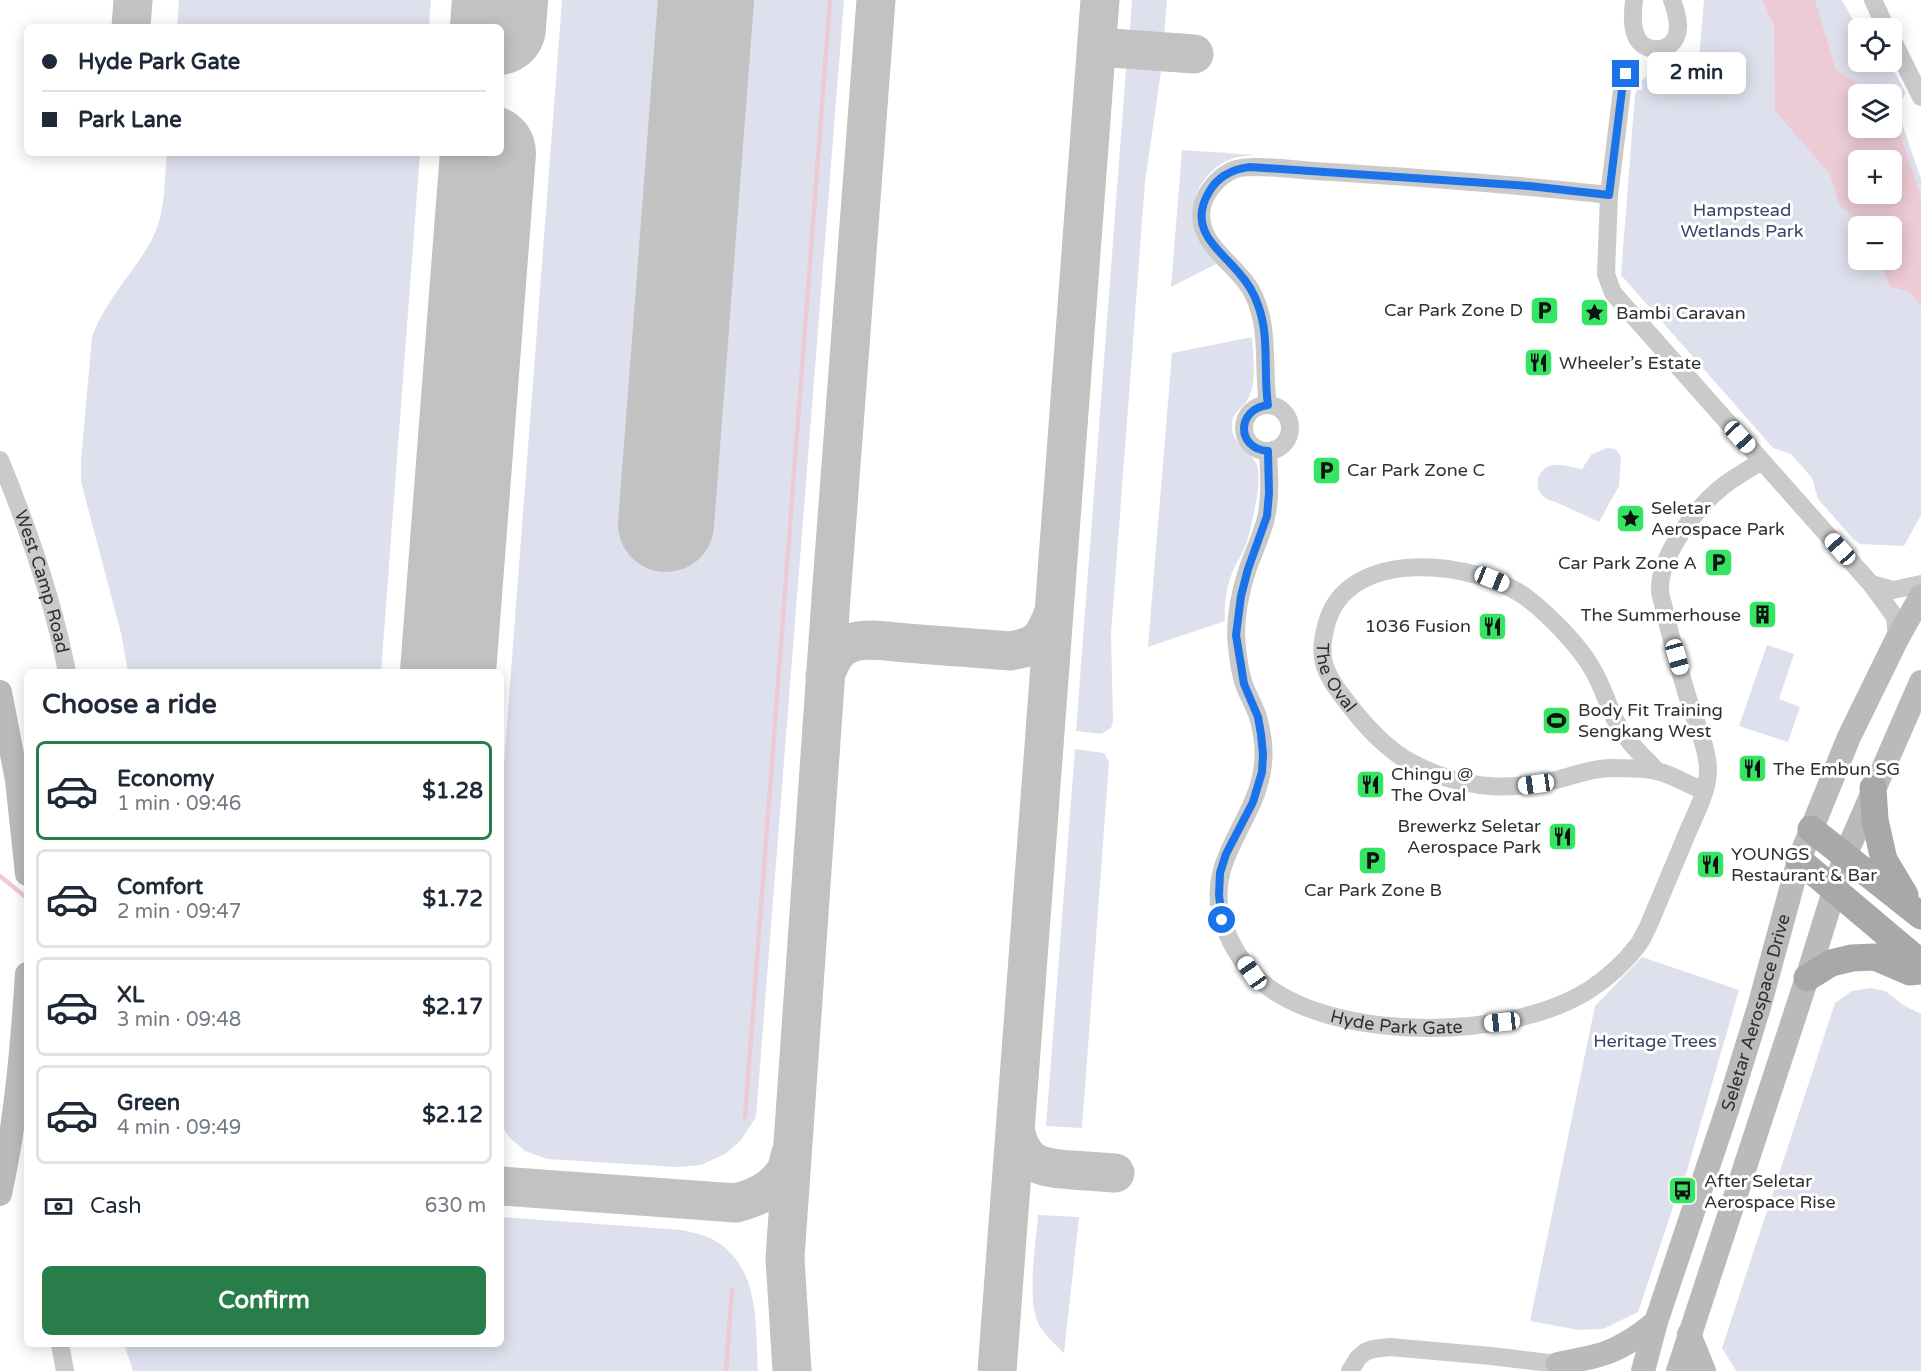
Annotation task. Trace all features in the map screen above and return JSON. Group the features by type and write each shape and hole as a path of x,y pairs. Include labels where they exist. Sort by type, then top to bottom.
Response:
{"main road":[{"path":"1874,788 1875,820 1884,860 1918,913"},
{"path":"1811,829 1918,913"},
{"path":"1799,860 1921,963"},
{"path":"1807,978 1832,963 1852,958 1875,957 1910,972 1921,971"}],"street":[{"path":"1634,0 1633,23 1638,39 1646,48 1664,49 1672,44 1677,35 1676,10 1672,0"},
{"path":"1873,0 1881,18"},
{"path":"1902,59 1921,98"},
{"path":"1631,67 1623,82 1609,195 1606,274 1613,293 1871,584 1895,616 1897,639"},
{"path":"1268,405 1265,388 1264,330 1258,305 1246,282 1209,240 1203,229 1202,206 1209,190 1234,169 1250,167 1529,186 1609,195"},
{"path":"1268,405 1281,410 1287,416 1290,430 1283,444 1268,451 1254,448 1248,442 1244,429 1245,421 1253,409 1268,405"},
{"name":"Hyde Park Gate","path":"1268,451 1267,516 1243,587 1236,635 1244,684 1258,717 1263,754 1262,772 1253,802 1226,854 1220,873 1219,895 1222,920 1235,948 1252,973 1270,989 1306,1007 1350,1022 1415,1027 1458,1027 1502,1022 1536,1014 1563,1004 1590,990 1619,966 1638,945 1648,928 1704,791 1708,771 1706,755 1663,604 1660,590 1662,577 1668,556 1683,530 1701,507 1723,486 1762,460"},
{"name":"West Camp Road","path":"0,460 16,498 43,577 66,669"},
{"name":"The Oval","path":"1657,771 1628,741 1617,723 1593,669 1580,651 1527,599 1500,583 1476,573 1454,569 1403,568 1377,574 1356,583 1338,600 1328,615 1323,637 1323,662 1337,688 1379,739 1408,761 1440,776 1466,784 1516,787 1560,779 1586,770 1611,768 1657,771 1704,791"},
{"path":"1871,584 1893,590 1921,584"},
{"name":"Seletar Aerospace Drive","path":"1643,1371 1656,1323 1755,1018 1799,860 1849,737 1897,639 1921,596"},
{"name":"Seletar Aerospace Drive","path":"1678,1371 1807,978 1833,889 1845,856 1921,682"},
{"path":"0,692 17,780 24,846"},
{"path":"1611,768 1623,762 1627,757 1628,741"},
{"path":"0,1194 9,1152 21,1064 24,1019"},
{"path":"1562,1367 1618,1347 1656,1323"},
{"path":"1689,1334 1704,1371"},
{"path":"61,1347 65,1371"},
{"path":"1350,1371 1365,1352 1382,1347 1427,1350 1583,1371"}],"green space":[{"path":"179,0 431,0 429,24 177,24"},
{"path":"562,0 844,0 756,1117 741,1140 725,1154 701,1165 677,1167 547,1159 525,1151 504,1129 504,764"},
{"path":"1132,0 1167,0 1163,45 1129,43"},
{"name":"Hampstead Wetlands Park","path":"1704,0 1842,0 1852,18 1848,18 1848,72 1894,72 1901,84 1848,84 1848,138 1902,138 1902,124 1921,179 1921,515 1904,546 1860,544 1854,540 1818,499 1812,478 1791,454 1773,448 1621,275 1635,94 1642,80 1656,70 1690,73 1698,69"},
{"path":"1127,56 1163,57 1145,182 1111,634 1113,722 1111,728 1101,734 1076,731"},
{"name":"Hampstead Wetlands Park","path":"1902,86 1906,93 1902,100"},
{"path":"1182,150 1257,155 1237,157 1223,163 1205,178 1195,199 1193,222 1200,242 1220,262 1171,287"},
{"path":"167,156 420,156 381,669 127,669 121,633 81,482 81,460 92,337 111,300 150,243 159,222"},
{"path":"1252,337 1253,383 1247,401 1234,417 1232,428 1235,438 1257,465 1258,488 1247,542 1229,583 1225,602 1225,621 1148,647 1172,353"},
{"path":"1606,448 1616,449 1621,457 1619,486 1599,522 1547,499 1540,492 1538,482 1544,469 1557,465 1582,469 1591,455"},
{"path":"1767,645 1794,654 1779,699 1800,707 1788,742 1739,726"},
{"path":"1075,749 1104,753 1109,762 1082,1128 1046,1126"},
{"name":"Heritage Trees","path":"1642,957 1739,990 1686,1174 1675,1193 1673,1207 1638,1312 1603,1329 1579,1330 1530,1321 1595,1006"},
{"path":"1871,988 1885,991 1905,1006 1921,1014 1921,1371 1736,1371 1722,1348 1835,1003 1852,991"},
{"path":"1038,1215 1079,1217 1064,1353 1044,1333 1035,1315 1032,1287"},
{"path":"504,1217 682,1230 705,1236 723,1246 746,1276 751,1293 755,1312 758,1371 133,1371 125,1347 504,1347"}],"shaded area":[{"path":"1762,0 1815,0 1836,70 1858,84 1848,84 1848,138 1902,138 1921,197 1921,306 1910,292 1891,287 1883,270 1902,270 1902,216 1853,216 1840,205 1829,173 1775,111 1774,25"}],"waterway":[{"path":"745,1117 830,0"},
{"path":"0,876 24,896"},
{"path":"726,1371 732,1289"}],"taxiway":[{"path":"131,24 133,0"},
{"path":"792,1371 785,1258 876,0"},
{"path":"997,1371 1100,0"},
{"path":"1097,47 1194,54"},
{"path":"825,675 841,648 864,640 1010,651 1028,647 1043,635 1054,612"},
{"path":"1015,1129 1022,1150 1034,1162 1050,1168 1115,1173"},
{"path":"504,1186 736,1203 757,1196 775,1184 785,1172 791,1153"}],"runway":[{"path":"498,24 500,0"},
{"path":"666,524 706,0"},
{"path":"448,669 488,156"}],"place":[{"name":"Car Park Zone D","path":"1544,310"},
{"name":"Bambi Caravan","path":"1595,313"},
{"name":"Wheeler’s Estate","path":"1538,363"},
{"name":"Car Park Zone C","path":"1326,470"},
{"name":"Seletar Aerospace Park","path":"1630,518"},
{"name":"Car Park Zone A","path":"1718,563"},
{"name":"The Summerhouse","path":"1762,615"},
{"name":"1036 Fusion","path":"1492,626"},
{"name":"Body Fit Training Sengkang West","path":"1557,720"},
{"name":"The Embun SG","path":"1752,769"},
{"name":"Chingu @ The Oval","path":"1370,784"},
{"name":"Brewerkz Seletar Aerospace Park","path":"1562,836"},
{"name":"Car Park Zone B","path":"1373,861"},
{"name":"YOUNGS Restaurant & Bar","path":"1710,864"},
{"name":"After Seletar Aerospace Rise","path":"1683,1191"}],"route":[{"path":"1222,920 1219,895 1220,873 1226,854 1253,802 1262,772 1263,754 1258,717 1244,684 1236,635 1241,596 1248,569 1267,516 1270,479 1268,451 1254,448 1248,442 1244,429 1245,421 1253,409 1268,405 1265,388 1264,330 1252,291 1239,272 1215,249 1203,229 1202,206 1209,190 1221,177 1234,169 1250,167 1529,186 1609,195 1623,82 1626,74"}]}
